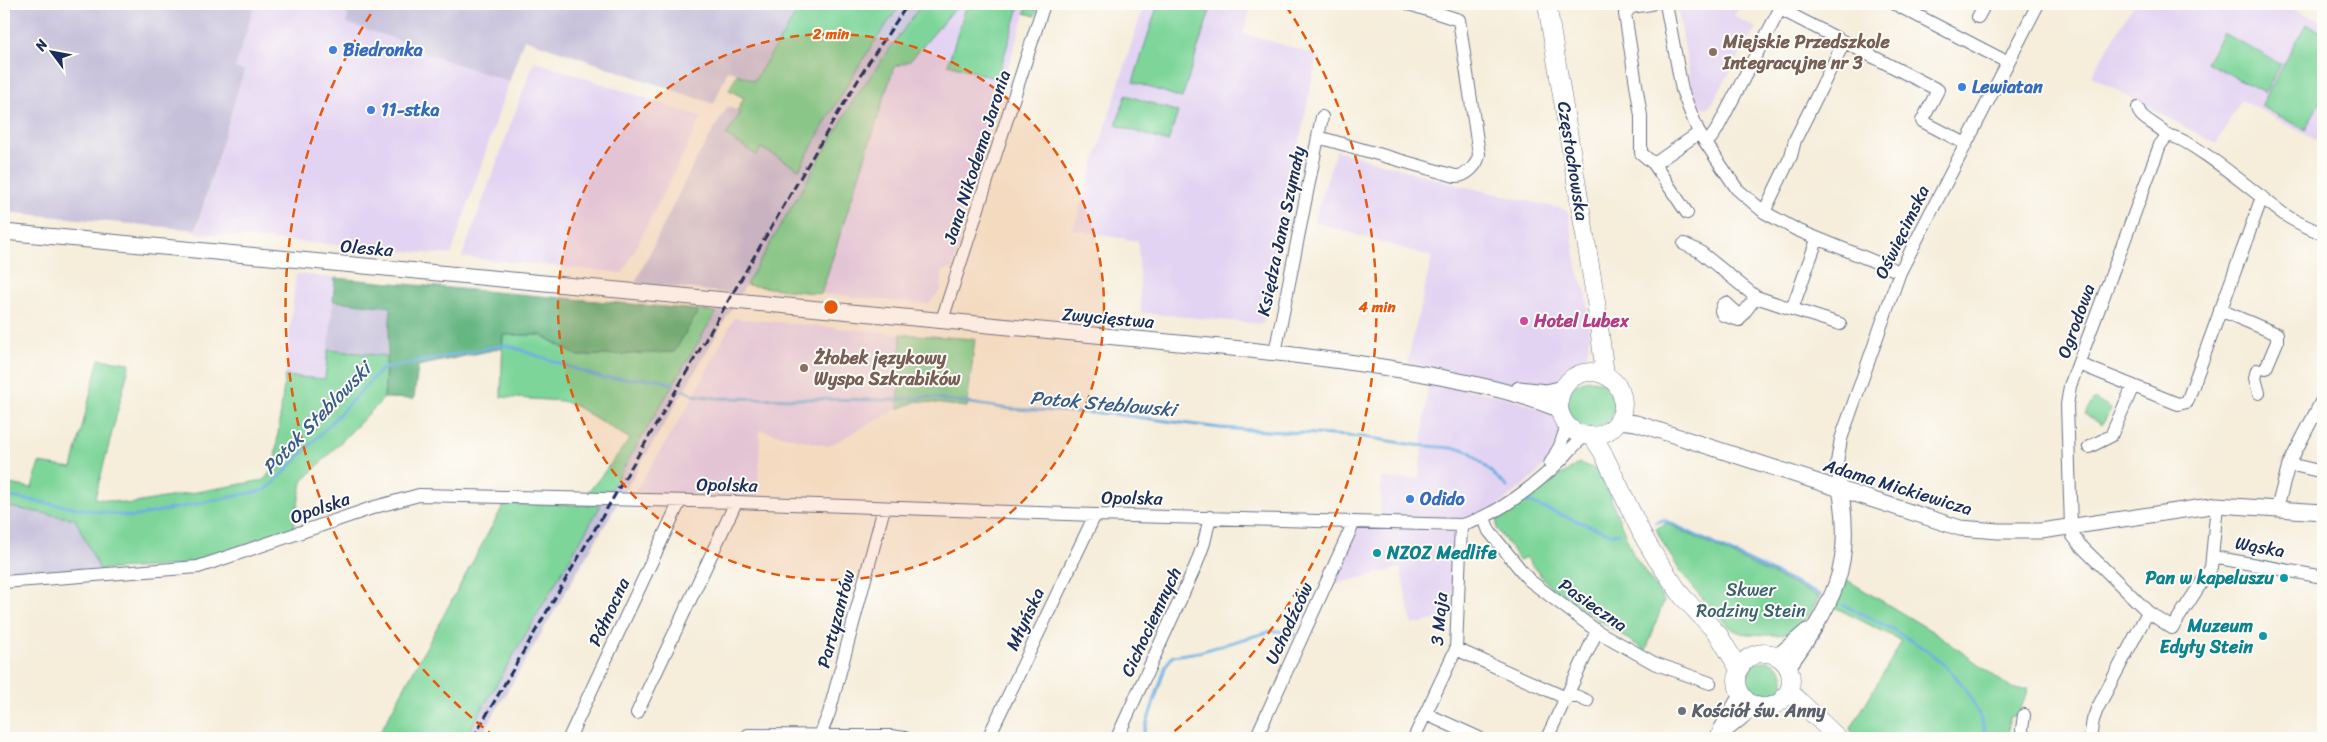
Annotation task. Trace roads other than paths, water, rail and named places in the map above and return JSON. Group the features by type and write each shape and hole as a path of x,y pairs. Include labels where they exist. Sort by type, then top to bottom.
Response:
{"main road":[{"name":"Częstochowska","path":"1547,4 1597,318 1604,375"},
{"name":"Częstochowska","path":"1581,374 1587,364 1597,318"},
{"path":"1626,501 1613,446 1615,425 1624,404 1622,395 1612,380 1604,375 1593,372 1581,374 1574,377 1564,388 1560,399 1564,418 1589,436 1602,451 1634,519 1643,536 1682,596 1718,634 1739,669 1738,687 1748,700 1771,706 1784,697 1791,675 1783,662 1765,653 1752,656 1739,669"},
{"path":"1589,436 1603,434 1615,425"},
{"path":"1718,634 1752,656"},
{"path":"1784,697 1838,738"}],"street":[{"name":"Jana Nikodema Jaronia","path":"942,320 1044,4"},
{"path":"1318,137 1455,176 1463,176 1476,164 1479,154 1459,20 1409,4"},
{"path":"1651,4 1631,7 1626,11 1625,18 1641,116 1640,149 1644,156 1654,164 1687,213"},
{"path":"1666,4 1682,90 1702,138 1737,188 1764,212 1817,240 1900,272"},
{"path":"1895,4 2007,62"},
{"path":"1978,17 1985,4"},
{"name":"Oświęcimska","path":"1840,489 1837,462 1840,441 1900,272 2038,4"},
{"path":"1654,164 1716,132 1776,6 1938,90 1922,121 1966,144"},
{"path":"1764,212 1791,156 1795,140 1844,42"},
{"path":"2138,108 2141,114 2162,128 2167,136 2173,135 2182,140 2290,218 2323,234"},
{"name":"Księdza Jana Szymały","path":"1274,353 1322,117"},
{"name":"Ogrodowa","path":"2071,528 2067,405 2070,386 2160,145 2167,136"},
{"path":"2079,364 2178,404 2187,402 2262,197"},
{"name":"Oleska","path":"4,232 728,301"},
{"path":"1792,308 1817,240"},
{"path":"1684,244 1699,251 1756,297 1840,324"},
{"path":"1743,314 1756,297"},
{"name":"Zwycięstwa","path":"728,301 1274,353 1364,364 1483,386 1546,392 1564,388"},
{"path":"2220,310 2277,334 2278,342 2255,378 2259,393"},
{"name":"Zwycięstwa","path":"1483,386 1564,418"},
{"path":"2089,447 2111,436 2133,386"},
{"path":"2277,508 2289,464 2323,401"},
{"path":"1541,477 1560,446 1564,418"},
{"name":"Adama Mickiewicza","path":"1615,425 1636,423 1960,528 2024,532 2071,528 2217,505 2323,512"},
{"path":"1462,525 1484,518 1511,501 1589,436"},
{"path":"2289,464 2323,472"},
{"path":"1783,662 1813,628 1834,593 1843,563 1845,527 1840,489"},
{"name":"Opolska","path":"4,582 198,567 414,495 736,502 1095,515 1462,525"},
{"name":"Północna","path":"569,738 680,501"},
{"path":"637,713 736,502"},
{"path":"2213,557 2217,505"},
{"name":"Partyzantów","path":"819,737 829,713 884,508"},
{"name":"Młyńska","path":"988,738 1095,515"},
{"name":"Cichociemnych","path":"1117,738 1196,565 1204,543 1210,517"},
{"name":"Pasieczna","path":"1484,518 1490,531 1529,580 1597,631 1654,664 1710,683"},
{"name":"Uchodźców","path":"1256,738 1354,522"},
{"name":"3 Maja","path":"1414,738 1456,649 1462,525"},
{"path":"2071,528 2076,540 2148,612 2094,715 2090,738"},
{"name":"Wąska","path":"2148,612 2172,628 2209,572 2213,557 2323,577"},
{"path":"1547,738 1597,631"},
{"path":"1456,649 1566,698 1576,696 1586,701"},
{"path":"1716,738 1748,700"},
{"path":"1426,714 1479,738"},
{"path":"2023,738 2024,715"},
{"path":"748,735 819,737 891,736 905,738"}],"waterway":[{"name":"Potok Steblowski","path":"4,496 132,517 265,490 275,482 382,369 506,345 602,378 658,379 674,385"},
{"name":"Potok Steblowski","path":"683,390 694,395 716,398 895,400 927,397 1011,409 1113,414 1220,428 1364,437 1415,445 1463,449 1470,452 1507,487"},
{"name":"Potok Steblowski","path":"1528,502 1611,534 1619,533"},
{"name":"Potok Steblowski","path":"1656,522 1664,520 1820,595"},
{"name":"Potok Steblowski","path":"1843,605 1912,640 1951,671 1966,690 1978,712 1986,738"},
{"path":"1142,738 1166,665 1173,656 1199,652 1272,631 1296,635"}],"railway":[{"path":"473,738 831,125 869,62 908,4"}],"place":[{"name":"Biedronka","path":"333,50"},
{"name":"Miejskie Przedszkole Integracyjne nr 3","path":"1713,52"},
{"name":"Lewiatan","path":"1962,87"},
{"name":"11-stka","path":"371,110"},
{"name":"Hotel Lubex","path":"1524,321"},
{"name":"Żłobek językowy Wyspa Szkrabików","path":"804,368"},
{"name":"Odido","path":"1410,499"},
{"name":"NZOZ Medlife","path":"1377,553"},
{"name":"Pan w kapeluszu","path":"2284,578"},
{"name":"Muzeum Edyty Stein","path":"2263,636"},
{"name":"Kościół św. Anny","path":"1682,711"}],"park label":[{"name":"Skwer Rodziny Stein","path":"1751,600"}]}
